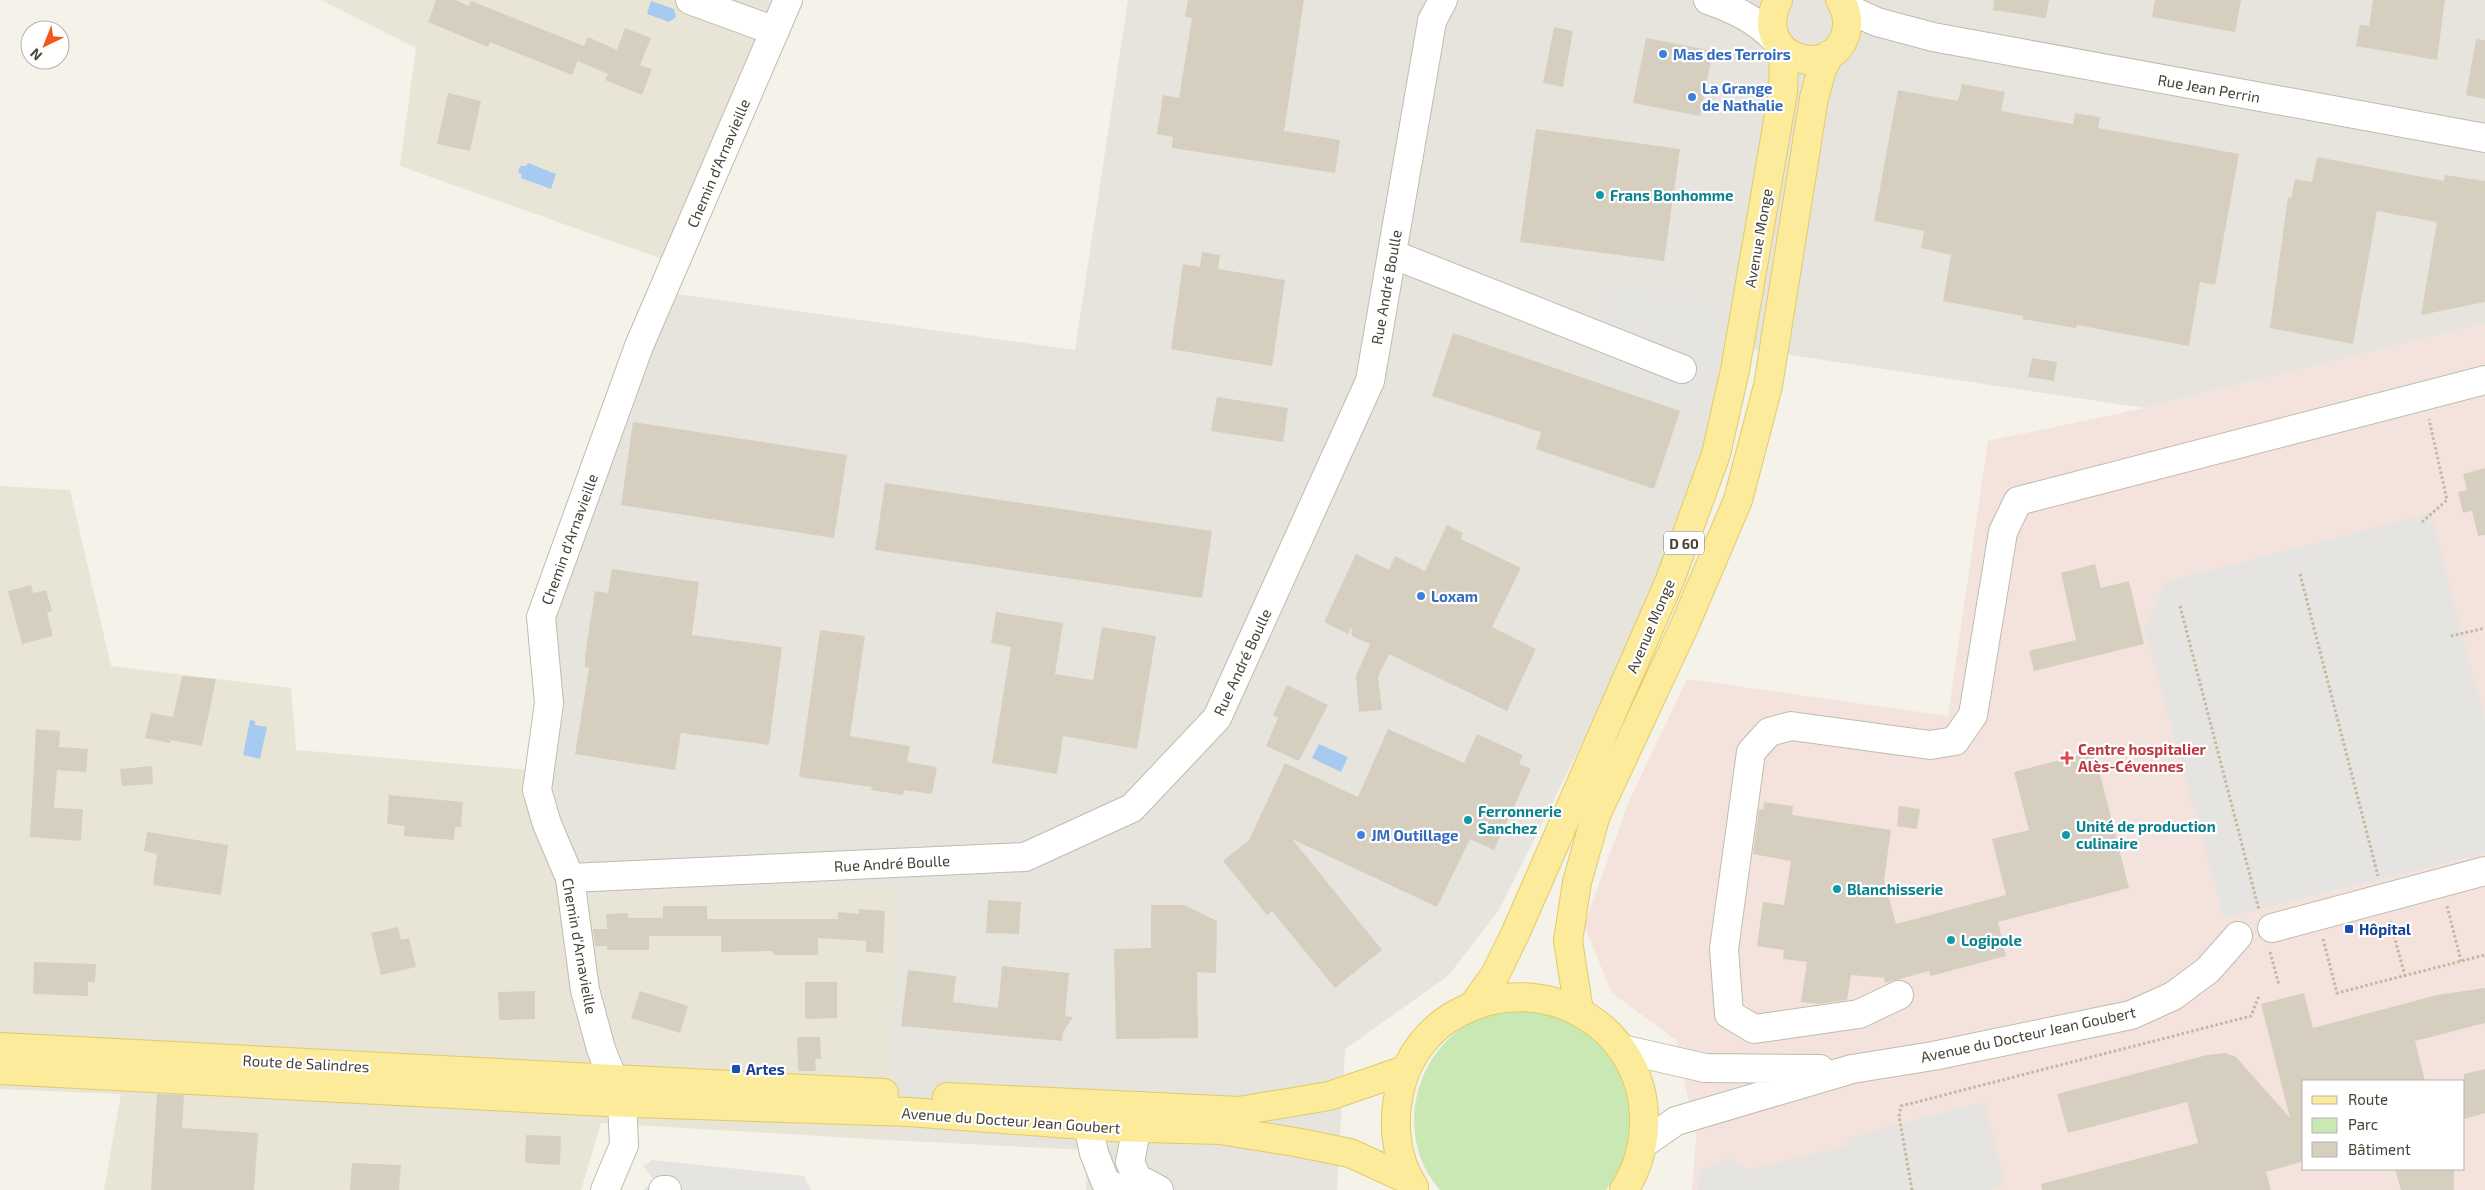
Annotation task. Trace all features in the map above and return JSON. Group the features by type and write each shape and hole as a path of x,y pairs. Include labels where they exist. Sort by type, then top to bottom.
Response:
{"main road":[{"name":"Avenue Monge","path":"1474,1004 1495,975 1532,896 1670,580 1716,454 1735,370 1783,92 1784,54 1771,26 1772,12 1778,0"},
{"name":"Avenue Monge","path":"1579,1011 1568,941 1577,882 1596,815 1684,627 1738,500 1768,386 1814,98 1822,70 1847,28 1842,3"},
{"path":"1778,43 1792,56 1805,60 1818,59 1834,50"},
{"path":"1412,1185 1396,1144 1395,1107 1405,1070 1422,1042 1445,1020 1474,1004 1500,997 1527,996 1554,1001 1579,1011 1595,1021 1622,1049 1637,1078 1644,1111 1643,1144 1638,1164 1628,1188"},
{"name":"Route de Salindres","path":"0,1047 613,1094"},
{"name":"Route de Salindres","path":"0,1070 613,1094"},
{"name":"Avenue du Docteur Jean Goubert","path":"613,1094 1140,1117 1239,1111 1329,1096 1405,1070"},
{"name":"Avenue du Docteur Jean Goubert","path":"613,1094 909,1112 1088,1126 1140,1117 1295,1142 1350,1153 1412,1185"}],"street":[{"path":"690,0 775,31"},
{"name":"Chemin d'Arnavieille","path":"605,1190 624,1145 613,1094 585,990 570,878 546,824 538,790 549,703 541,617 639,346 788,0"},
{"name":"Rue André Boulle","path":"570,878 1024,857 1132,808 1217,718 1370,381 1432,21 1443,0"},
{"path":"1708,0 1738,10 1762,27 1778,43"},
{"name":"Rue Jean Perrin","path":"1842,3 1877,22 1933,37 2485,138"},
{"name":"Rue Jean Perrin","path":"1834,50 1856,39 1878,36 1933,37"},
{"path":"1392,254 1682,369"},
{"path":"1899,995 1859,1014 1754,1029 1729,1014 1724,949 1751,752 1769,732 1792,726 1930,744 1955,741 1973,715 2003,532 2018,502 2485,380"},
{"path":"2267,929 2485,871"},
{"name":"Avenue du Docteur Jean Goubert","path":"1643,1144 1676,1121 1852,1069 1933,1056 2131,1015 2173,996 2208,970 2238,936"},
{"name":"Avenue du Docteur Jean Goubert","path":"1622,1049 1705,1068 1852,1069"},
{"path":"1140,1117 1130,1162 1137,1178 1159,1190"},
{"path":"1088,1126 1094,1153 1106,1180 1119,1190"}],"path":[{"path":"2422,522 2447,500 2424,396"},
{"path":"2300,574 2405,976"},
{"path":"2180,606 2267,929 2279,986"},
{"path":"2451,636 2485,628"},
{"path":"2441,883 2461,961"},
{"path":"2318,916 2337,994 2485,955"},
{"path":"1912,1190 1899,1116 1901,1106 2251,1016 2259,996"}],"shaded area":[{"path":"321,0 798,0 682,266 400,166 416,48"},
{"path":"1128,0 2485,0 2485,324 2144,408 1737,347 1719,416 1650,606 1499,910 1448,976 1345,1049 1337,1190 1086,1190 1087,1150 887,1140 900,884 579,894 554,810 555,603 670,293 1075,350"},
{"path":"1613,282 1727,304 1704,418 1583,379"},
{"name":"Centre hospitalier Alès-Cévennes","path":"2485,324 2485,1190 1692,1190 1696,1136 1676,1040 1612,993 1584,926 1629,801 1687,679 1948,716 1988,441 2145,408"},
{"path":"0,486 70,490 111,666 291,688 296,750 554,772 554,810 579,894 900,884 887,1140 601,1123 581,1190 104,1190 121,1094 0,1089"},
{"path":"2431,513 2485,721 2485,853 2224,918 2144,627 2165,582"},
{"path":"1984,1102 2005,1185 1988,1190 1698,1190 1699,1171 1728,1159 1748,1170 1846,1146 1851,1137"},
{"path":"652,1160 804,1176 811,1190 643,1190 654,1180 643,1166"}],"green space":[{"path":"1528,1010 1561,1017 1588,1033 1606,1051 1620,1071 1628,1094 1631,1119 1628,1143 1620,1167 1606,1190 1440,1190 1426,1169 1417,1146 1414,1122 1416,1098 1423,1076 1435,1054 1452,1036 1472,1022 1485,1016 1499,1013"}],"water":[{"path":"651,1 674,9 676,17 669,22 647,14"},
{"path":"528,163 556,174 551,189 521,178 522,175 518,172 520,166 526,166"},
{"path":"250,720 255,721 255,725 267,727 260,759 243,755"},
{"path":"1319,744 1348,757 1341,772 1312,758"}],"building":[{"path":"436,0 455,0 469,6 471,1 584,46 588,37 617,50 625,28 651,38 640,65 652,69 642,95 605,80 608,74 578,61 580,55 572,75 490,42 488,47 428,22"},
{"path":"1188,0 1304,0 1284,131 1340,140 1335,173 1172,148 1173,137 1157,134 1163,95 1179,98 1192,18 1185,16"},
{"path":"1994,0 2049,0 2046,18 1993,10"},
{"path":"2155,0 2241,0 2235,32 2152,17"},
{"path":"2373,0 2445,0 2437,60 2356,46 2360,25 2369,26"},
{"path":"1554,27 1573,31 1563,87 1543,83"},
{"path":"1646,38 1713,51 1700,116 1633,103"},
{"path":"2476,39 2485,40 2485,99 2466,95"},
{"path":"1962,84 2005,92 2001,111 2073,124 2075,113 2100,117 2098,128 2239,154 2215,285 2200,282 2189,346 2077,325 2076,328 2022,319 2023,316 1943,301 1951,255 1921,248 1924,231 1874,221 1898,90 1958,101"},
{"path":"448,93 481,101 470,151 437,144"},
{"name":"Frans Bonhomme","path":"1536,129 1680,149 1664,261 1520,242"},
{"path":"2317,157 2444,181 2445,175 2485,181 2485,302 2421,315 2437,222 2377,211 2353,344 2270,328 2288,197 2291,198 2295,179 2312,182"},
{"path":"1202,252 1220,255 1218,269 1285,280 1272,366 1171,349 1183,264 1200,267"},
{"path":"1453,333 1680,411 1654,489 1536,449 1541,432 1432,396"},
{"path":"2032,358 2057,362 2054,381 2028,377"},
{"path":"1217,397 1288,408 1283,442 1211,431"},
{"path":"633,422 847,455 834,538 621,505"},
{"path":"2485,468 2485,535 2478,536 2472,511 2463,513 2458,492 2467,490 2463,474"},
{"path":"885,483 1212,531 1202,598 875,550"},
{"name":"Loxam","path":"1447,525 1463,533 1461,539 1521,568 1492,627 1536,649 1507,711 1389,654 1378,677 1382,710 1359,712 1356,676 1370,644 1352,636 1351,627 1348,634 1324,622 1356,554 1389,570 1395,556 1425,571"},
{"path":"2095,564 2101,588 2129,581 2144,644 2034,671 2029,651 2076,640 2061,573"},
{"path":"612,569 699,582 692,635 782,647 769,745 681,733 675,770 575,754 589,668 585,667 585,656 595,591 608,593"},
{"path":"31,585 33,593 46,590 52,611 47,612 53,636 22,644 8,591"},
{"path":"996,612 1063,623 1055,674 1093,680 1102,627 1156,636 1137,749 1063,736 1057,774 992,763 1011,647 991,643"},
{"path":"820,630 865,636 850,736 910,746 907,762 937,767 932,794 904,790 903,795 871,790 872,787 799,777"},
{"path":"182,676 216,679 202,746 171,740 170,743 145,738 151,713 173,717"},
{"path":"1287,685 1328,705 1299,761 1266,746 1278,718 1273,715"},
{"path":"36,729 60,731 59,747 88,749 86,772 57,770 54,808 83,809 81,841 30,837"},
{"path":"1388,729 1464,763 1477,734 1523,755 1519,764 1531,769 1494,850 1470,839 1437,907 1292,839 1382,950 1335,988 1272,911 1267,915 1223,861 1249,840 1285,763 1358,797"},
{"path":"2094,751 2129,888 1998,922 2006,956 1931,976 1929,971 1885,983 1884,978 1851,975 1847,1000 1818,1004 1801,1002 1807,962 1783,959 1784,950 1757,946 1763,902 1784,905 1791,861 1753,854 1759,809 1763,810 1764,802 1793,806 1792,815 1891,830 1884,880 1896,924 2006,895 1992,839 2029,830 2014,772"},
{"path":"152,766 153,784 122,786 120,769"},
{"path":"389,795 463,802 461,827 455,827 454,840 404,836 405,826 387,824"},
{"path":"1899,806 1920,809 1917,829 1897,826"},
{"path":"147,832 228,845 221,895 153,885 157,854 144,851"},
{"path":"988,900 1021,902 1019,934 986,933"},
{"path":"1151,905 1184,905 1217,921 1216,973 1197,972 1198,1038 1116,1039 1114,949 1151,948"},
{"path":"663,906 707,906 707,919 838,919 838,912 859,914 859,909 885,911 883,953 866,952 866,941 818,938 818,955 773,955 773,951 721,952 721,936 649,936 649,950 607,950 607,946 595,946 593,929 607,929 606,914 628,913 628,918 663,918"},
{"path":"398,927 401,940 409,938 416,967 381,975 371,933"},
{"path":"34,962 96,964 95,982 88,982 88,996 33,994"},
{"path":"1002,966 1069,973 1065,1016 1073,1017 1063,1032 1062,1041 901,1026 908,970 956,976 953,1002 998,1008"},
{"path":"805,982 837,982 837,1018 805,1019"},
{"path":"2485,988 2485,1023 2415,1041 2425,1080 2302,1080 2302,1162 2266,1172 2271,1190 2042,1190 2041,1184 2198,1143 2187,1102 2068,1133 2057,1094 2207,1055 2225,1053 2236,1057 2290,1118 2261,1004 2304,993 2313,1028 2437,995"},
{"path":"535,991 535,1019 499,1020 498,992"},
{"path":"640,991 688,1006 680,1033 631,1018"},
{"path":"797,1037 820,1037 821,1059 815,1059 816,1071 798,1071"},
{"path":"2485,1069 2485,1113 2465,1119 2465,1080 2464,1074"},
{"path":"157,1094 184,1095 182,1128 258,1133 254,1190 151,1190"},
{"path":"526,1135 561,1136 560,1165 525,1163"},
{"path":"352,1163 401,1165 399,1190 350,1190"},
{"path":"2395,1170 2454,1170 2454,1190 2401,1190"}],"place":[{"name":"Mas des Terroirs","path":"1663,54"},
{"name":"La Grange de Nathalie","path":"1692,97"},
{"name":"Frans Bonhomme","path":"1600,195"},
{"name":"Loxam","path":"1421,596"},
{"name":"Centre hospitalier Alès-Cévennes","path":"2067,758"},
{"name":"Ferronnerie Sanchez","path":"1468,820"},
{"name":"JM Outillage","path":"1361,835"},
{"name":"Unité de production culinaire","path":"2066,835"},
{"name":"Blanchisserie","path":"1837,889"},
{"name":"Hôpital","path":"2349,929"},
{"name":"Logipole","path":"1951,940"},
{"name":"Artes","path":"736,1069"}]}
